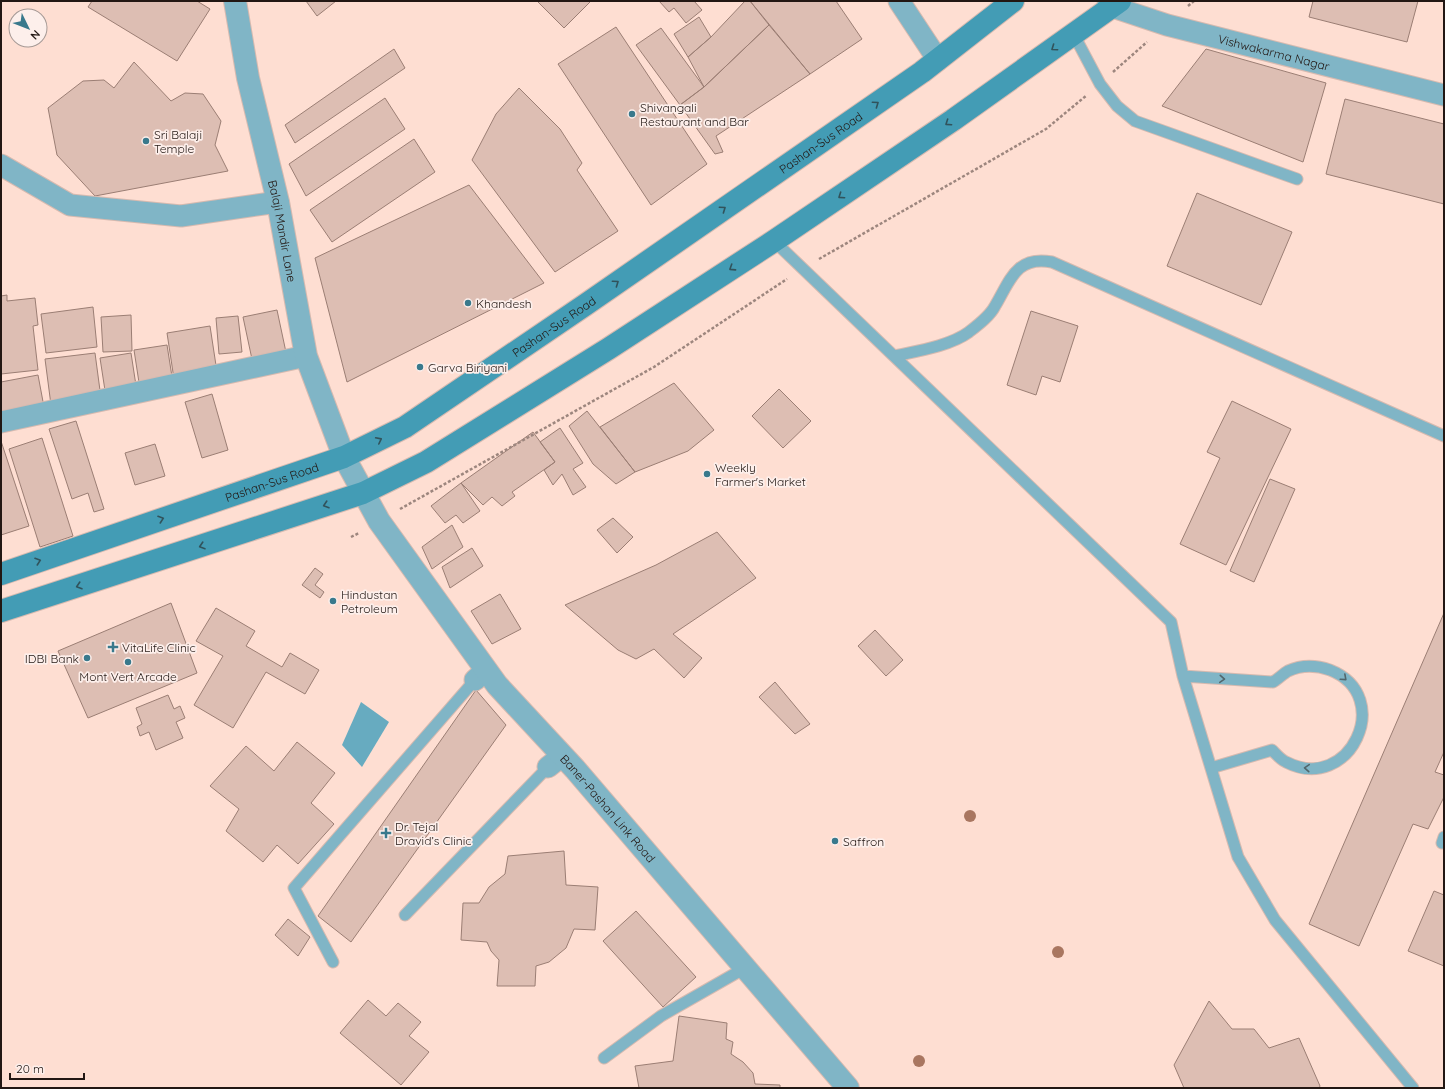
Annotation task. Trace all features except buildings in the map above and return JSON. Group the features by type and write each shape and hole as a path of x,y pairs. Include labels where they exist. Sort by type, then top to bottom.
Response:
{"main road":[{"name":"Pashan-Sus Road","path":"1,574 344,457 405,427 585,305 938,60 1013,1"},
{"path":"1,611 363,493 426,462 608,349 774,241 953,120 1074,35 1113,3"}],"street":[{"name":"Balaji Mandir Lane","path":"235,1 248,78 278,202 306,356 344,457 363,493"},
{"path":"899,1 938,60"},
{"name":"Vishwakarma Nagar","path":"1113,3 1166,25 1444,96"},
{"path":"1,165 70,205 181,216 278,202"},
{"path":"1,422 306,356"},
{"name":"Baner-Pashan Link Road","path":"363,493 379,521 480,675 496,685 555,762 745,968 848,1088"}],"lane":[{"path":"1074,35 1100,84 1117,106 1135,121 1297,179"},
{"path":"774,241 1171,622 1183,676 1238,857 1275,920 1413,1088"},
{"path":"894,356 939,346 969,332 995,308 1009,280 1017,270 1029,263 1041,260 1052,262 1444,436"},
{"path":"1183,676 1273,682 1287,672 1304,666 1322,667 1339,673 1352,685 1360,701 1363,718 1359,736 1350,751 1336,762 1320,768 1302,768 1285,762 1272,750 1211,768"},
{"path":"333,962 294,888 480,675"},
{"path":"405,915 555,762"},
{"path":"1444,837 1442,842 1444,843"},
{"path":"604,1058 661,1016 745,968"}],"path":[{"path":"351,537 654,367 803,268 1046,129 1100,84 1194,1"}],"water":[{"path":"361,702 389,722 362,767 342,745"}],"place":[{"name":"Shivangali Restaurant and Bar","path":"632,114"},
{"name":"Sri Balaji Temple","path":"146,141"},
{"name":"Khandesh","path":"468,303"},
{"name":"Garva Biriyani","path":"420,367"},
{"name":"Weekly Farmer's Market","path":"707,474"},
{"name":"Hindustan Petroleum","path":"333,601"},
{"name":"VitaLife Clinic","path":"113,647"},
{"name":"IDBI Bank","path":"87,658"},
{"name":"Mont Vert Arcade","path":"128,662"},
{"name":"Dr. Tejal Dravid’s Clinic","path":"386,833"},
{"name":"Saffron","path":"835,841"}]}
